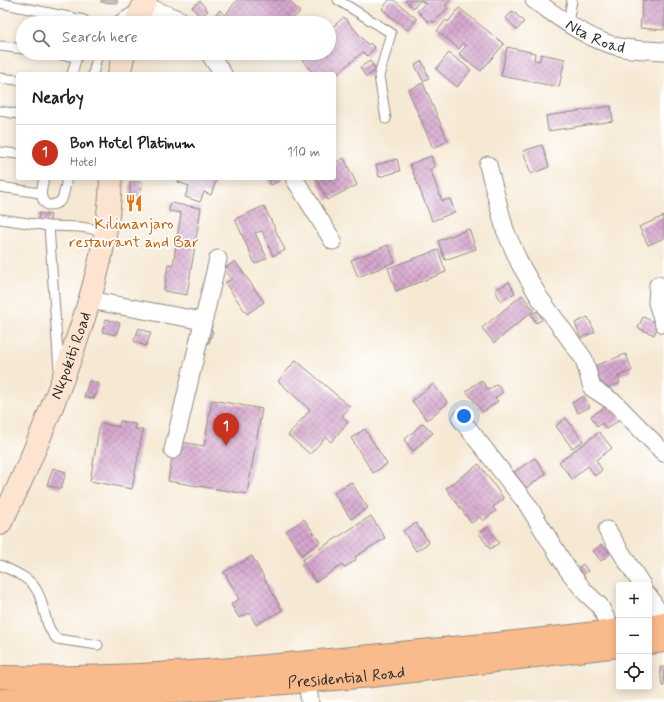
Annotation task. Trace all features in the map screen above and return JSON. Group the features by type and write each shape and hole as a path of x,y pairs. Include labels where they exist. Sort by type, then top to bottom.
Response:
{"main road":[{"path":"119,72 122,60"},
{"name":"Nkpokiti Road","path":"0,524 19,488 60,385 89,300 105,231 111,180"},
{"name":"Presidential Road","path":"0,677 46,678 158,673 317,662 463,656 616,636"},
{"name":"Presidential Road","path":"0,700 213,689 308,692 463,656"}],"street":[{"name":"Nta Road","path":"534,0 597,40 623,48 664,51"},
{"path":"141,9 166,16"},
{"path":"214,60 222,72"},
{"path":"488,165 505,230 520,264 539,297 584,359 592,388 615,403 664,453"},
{"path":"295,180 333,241"},
{"path":"173,450 218,259"},
{"path":"658,285 657,303 664,324"},
{"path":"89,300 203,321"},
{"path":"461,419 527,504 568,570 585,592 600,606 616,634"},
{"path":"607,530 640,582"},
{"path":"652,607 659,634"}],"lane":[{"path":"338,0 391,33 378,76 386,119"},
{"path":"568,23 572,0"},
{"path":"0,3 64,16"},
{"path":"128,16 141,9"},
{"path":"0,46 16,48"},
{"path":"73,72 76,60"},
{"path":"93,72 96,60"},
{"path":"0,78 16,80"},
{"path":"0,111 16,114"},
{"path":"0,152 16,154"},
{"path":"43,180 40,193 42,201 47,205 56,205 61,201 66,180"},
{"path":"0,187 40,193"},
{"path":"0,219 50,226 80,227 105,231"},
{"path":"50,226 60,385"},
{"path":"0,565 28,580 36,588 43,606 49,629 57,639 98,645"}],"building":[{"path":"101,0 117,0 117,3 101,2"},
{"path":"237,0 289,0 300,12 296,16 230,16 227,13"},
{"path":"389,0 394,0 417,19 408,30 382,9"},
{"path":"405,0 421,0 413,8"},
{"path":"421,0 451,0 445,5 448,8 433,23 431,20 428,22 417,11 425,4"},
{"path":"643,0 664,0 664,30 640,28"},
{"path":"200,1 208,11 199,16 192,7"},
{"path":"459,8 504,44 481,71 459,54 466,46 463,43 459,49 437,31 446,20 448,22"},
{"path":"220,10 226,16 214,16"},
{"path":"513,11 524,22 517,30 506,18"},
{"path":"344,17 368,45 370,43 375,48 367,56 363,52 336,75 336,72 312,72 302,60 336,60 336,24"},
{"path":"507,47 535,53 534,60 540,61 541,54 565,59 559,87 501,76"},
{"path":"449,53 471,70 457,87 436,69"},
{"path":"370,61 376,70 366,77 360,67"},
{"path":"422,61 429,78 423,81 415,65"},
{"path":"423,83 448,141 433,148 408,90"},
{"path":"611,106 613,121 548,131 546,116"},
{"path":"542,145 549,167 531,174 523,151"},
{"path":"431,156 435,167 430,169 442,201 450,199 455,212 432,221 410,164"},
{"path":"344,158 357,185 327,200 317,180 336,180 336,162"},
{"path":"397,159 400,171 379,177 376,165"},
{"path":"179,180 216,180 211,195 204,192 200,202 185,197 189,186 178,182"},
{"path":"269,180 281,180 271,185"},
{"path":"130,182 142,182 141,200 130,200"},
{"path":"170,203 201,208 187,295 164,291 168,264 173,265 181,213 169,211"},
{"path":"264,206 285,250 273,256 262,231 255,233 267,258 255,264 235,219"},
{"path":"39,213 51,215 50,221 38,220"},
{"path":"664,216 664,238 648,245 639,227"},
{"path":"469,229 476,249 445,260 438,241"},
{"path":"388,245 395,262 358,277 351,260"},
{"path":"438,250 446,272 396,291 388,268"},
{"path":"235,261 264,302 247,314 225,283 232,279 224,269"},
{"path":"509,282 515,293 501,301 495,290"},
{"path":"522,295 534,310 494,343 482,328"},
{"path":"538,311 542,320 536,323 531,314"},
{"path":"588,317 595,332 581,338 575,323"},
{"path":"643,317 659,324 654,335 638,328"},
{"path":"106,319 120,323 116,335 102,332"},
{"path":"139,328 151,333 146,346 134,341"},
{"path":"203,328 213,331 209,343 200,340"},
{"path":"626,354 632,371 618,376 620,383 604,389 601,382 597,383 592,367"},
{"path":"296,360 350,407 342,416 348,422 331,442 326,437 310,454 288,435 310,410 278,381"},
{"path":"481,380 489,390 497,384 503,392 495,398 498,401 483,412 466,391"},
{"path":"89,381 99,384 94,399 84,397"},
{"path":"433,384 448,403 427,420 412,401"},
{"path":"584,396 590,407 578,413 572,403"},
{"path":"212,400 262,409 247,494 168,481 175,441 204,446"},
{"path":"610,404 620,420 606,429 602,423 597,427 591,416"},
{"path":"566,418 583,441 572,448 556,426"},
{"path":"120,421 135,424 135,429 143,430 132,489 90,481 100,423 119,427"},
{"path":"423,423 433,433 413,451 404,440"},
{"path":"365,429 387,464 373,473 351,438"},
{"path":"599,432 612,448 596,460 602,470 595,476 588,466 572,479 559,462"},
{"path":"535,458 546,474 526,488 514,472"},
{"path":"479,464 504,499 493,507 496,511 483,521 480,517 471,523 446,488"},
{"path":"53,468 66,472 61,489 47,485"},
{"path":"351,482 368,508 351,519 334,493"},
{"path":"371,516 385,538 355,557 356,560 344,568 342,565 316,582 302,560"},
{"path":"304,519 320,542 302,555 286,531"},
{"path":"416,523 429,543 416,551 403,531"},
{"path":"488,527 499,543 490,549 479,533"},
{"path":"602,544 610,554 601,561 593,551"},
{"path":"252,556 282,610 256,625 250,613 239,618 231,604 239,599 224,572"},
{"path":"583,564 588,571 580,577 574,571"},
{"path":"660,667 664,667 664,686 662,686"}],"place":[{"name":"Kilimanjaro restaurant and Bar","path":"134,203"},
{"name":"Bon Hotel Platinum","path":"226,446"}]}
